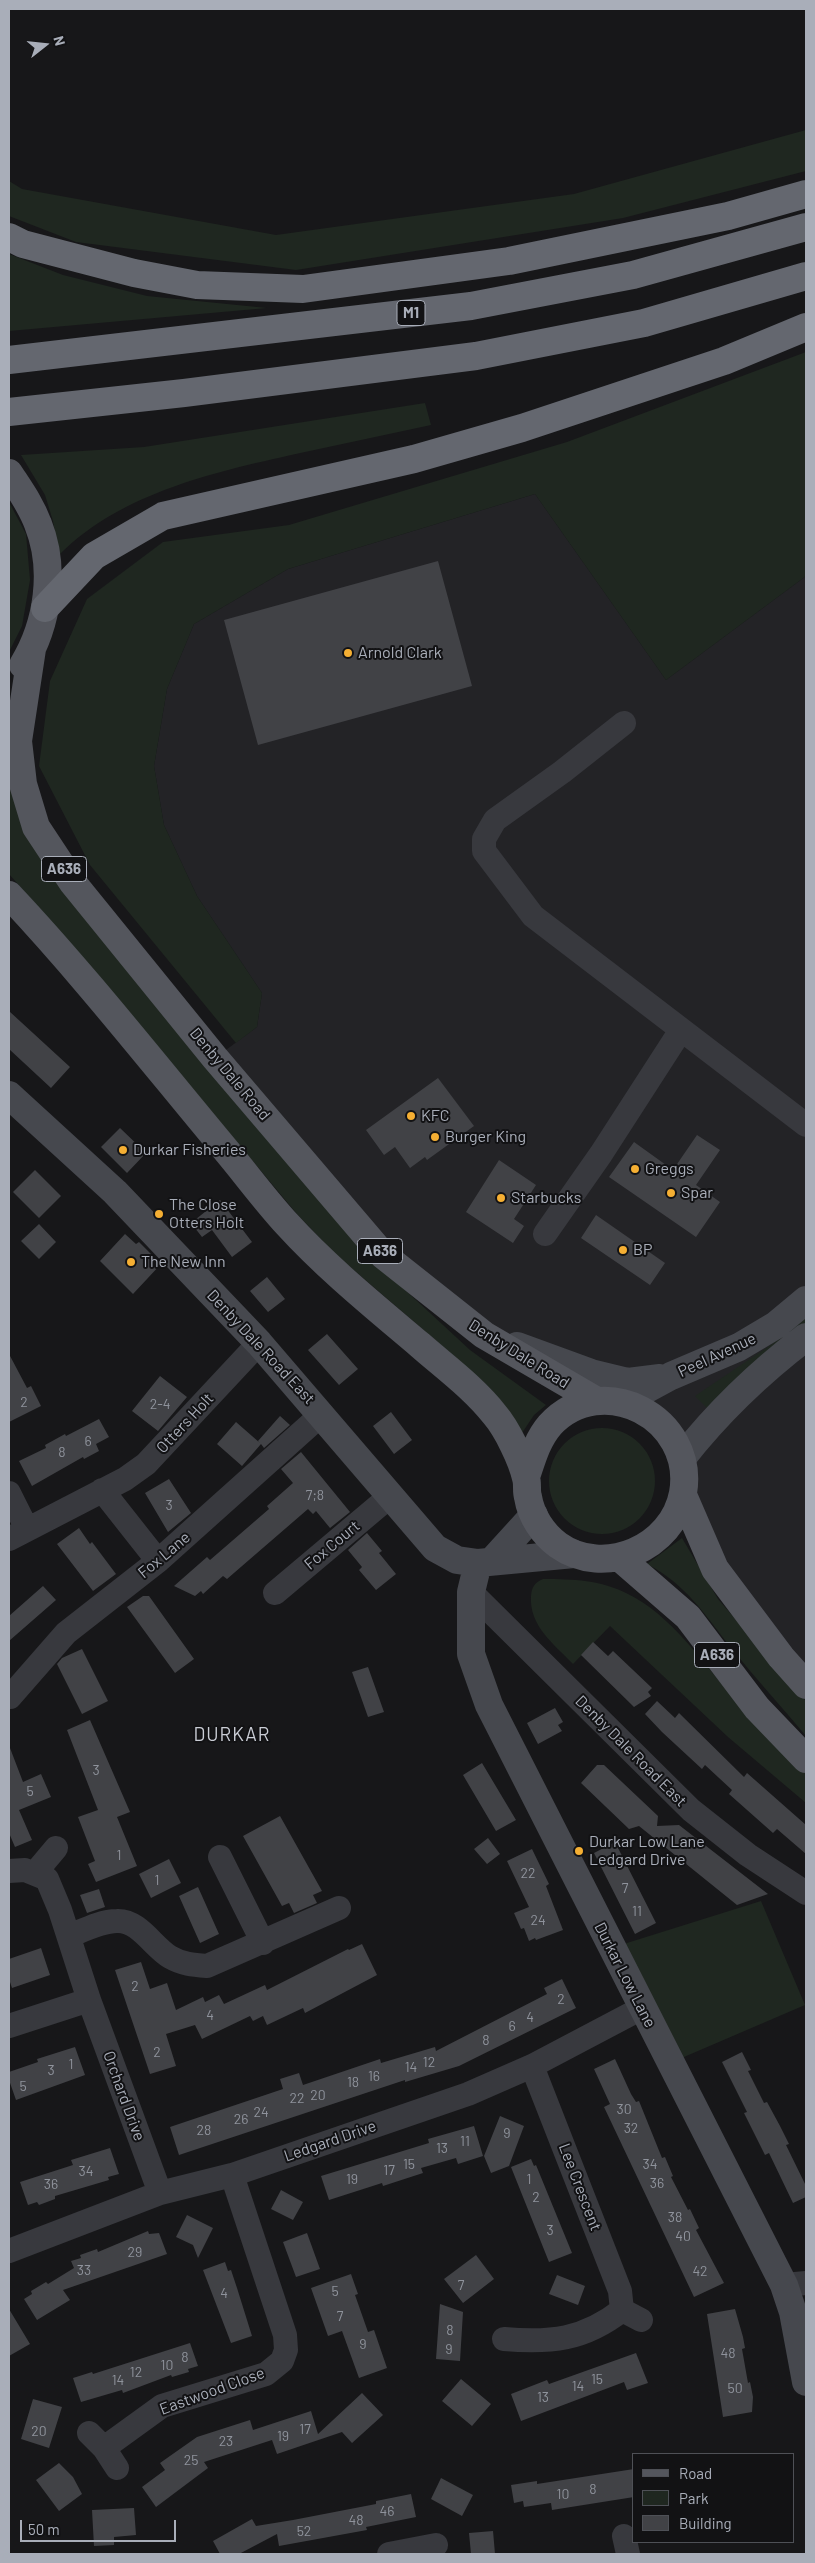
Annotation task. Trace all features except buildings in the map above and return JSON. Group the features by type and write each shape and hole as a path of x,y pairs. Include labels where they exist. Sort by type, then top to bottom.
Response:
{"highway":[{"path":"9,237 23,244 143,275 197,285 303,289 509,261 728,216 806,194"},
{"name":"M1","path":"9,360 472,306 633,275 806,227"},
{"path":"9,412 476,356 644,322 806,276"},
{"path":"45,608 94,556 163,516 414,459 513,431 724,361 806,327"}],"main road":[{"path":"9,474 26,499 44,544 47,570 45,608 32,649 9,684"},
{"name":"Denby Dale Road","path":"32,649 18,740 23,784 36,827 73,883 216,1058 383,1255 484,1335 597,1401"},
{"name":"Denby Dale Road","path":"9,895 288,1224 350,1286 457,1377 495,1414 508,1434 526,1477 528,1497 534,1515 544,1532 558,1545 574,1554 593,1559 620,1558 644,1547 662,1534 675,1516 683,1495 684,1476 682,1458 674,1439 661,1422 643,1410 623,1402 597,1401 571,1409 550,1425 536,1448 526,1477"},
{"name":"Denby Dale Road","path":"683,1495 715,1569 782,1657 806,1685"},
{"name":"A636","path":"620,1558 688,1617 757,1708 806,1759"}],"street":[{"path":"624,723 562,772 495,820 484,839 484,851 533,916 806,1125"},
{"path":"545,1234 601,1154 681,1030"},
{"name":"Denby Dale Road East","path":"9,1095 115,1192 259,1344 322,1414 389,1497 435,1548 457,1560 485,1562 574,1554"},
{"name":"Peel Avenue","path":"623,1402 671,1376 739,1347 776,1325 806,1300"},
{"path":"484,1335 591,1373 628,1382 671,1376"},
{"name":"Peel Avenue","path":"682,1458 709,1424 774,1361 806,1337"},
{"name":"Otters Holt","path":"18,1534 124,1479 146,1464 259,1344"},
{"name":"Fox Lane","path":"10,1698 66,1633 158,1561 322,1414"},
{"path":"102,1490 158,1561"},
{"path":"9,1493 18,1534"},
{"name":"Fox Court","path":"275,1593 389,1497"},
{"path":"485,1562 534,1515"},
{"name":"Durkar Low Lane","path":"485,1562 471,1592 471,1654 489,1705 642,2008 795,2284 794,2312 806,2382"},
{"name":"Denby Dale Road East","path":"471,1592 691,1810 748,1855 806,1893"},
{"path":"9,1871 24,1870 35,1873 56,1848"},
{"path":"220,1857 263,1943"},
{"name":"Orchard Drive","path":"35,1873 47,1879 60,1910 89,2000 160,2193"},
{"path":"69,1936 118,1920 134,1926 169,1957 189,1965 207,1966 339,1908"},
{"path":"9,2026 89,2000"},
{"name":"Ledgard Drive","path":"9,2251 160,2193 232,2175 468,2094 532,2066 642,2008"},
{"name":"Lee Crescent","path":"504,2339 539,2342 562,2339 632,2315 620,2291 532,2066"},
{"name":"Eastwood Close","path":"103,2450 162,2406 266,2374 282,2361 286,2350 285,2335 232,2175"},
{"path":"389,2554 436,2545"}],"shaded area":[{"path":"535,494 666,680 806,576 806,1685 715,1569 674,1439 484,1335 383,1255 215,1058 257,1027 262,993 197,896 164,825 154,766 167,689 194,624 288,569"}],"green space":[{"path":"806,130 806,171 623,218 296,270 76,242 9,216 9,181 22,189 276,235 574,194"},
{"path":"9,254 63,275 147,296 267,308 9,331"},
{"path":"806,352 806,576 666,680 535,494 288,569 194,624 167,689 154,766 164,825 197,896 262,993 257,1027 236,1043 90,865 39,766 50,681 87,599 163,542 289,525 567,442"},
{"path":"425,403 431,425 239,467 174,487 142,499 112,515 84,533 59,555 53,521 45,495 21,455 144,447"},
{"path":"9,502 26,534 30,580 22,626 9,652"},
{"path":"9,774 11,788 403,1288 470,1350 546,1405 534,1415 522,1433 504,1404 462,1363 334,1253 297,1214 83,958 9,874"},
{"path":"806,1311 806,1325 709,1410 695,1396 781,1338"},
{"path":"602,1428 622,1432 639,1444 651,1461 655,1481 651,1501 639,1518 622,1530 602,1534 582,1530 565,1518 553,1501 549,1481 553,1461 565,1444 582,1432"},
{"path":"682,1538 718,1599 806,1701 806,1736 684,1591 661,1572 647,1564"},
{"path":"543,1579 576,1580 618,1589 644,1603 658,1614 685,1640 751,1717 806,1774 806,1803 728,1737 610,1626 573,1664 544,1634 534,1616 531,1607 532,1590"},
{"path":"761,1901 805,2005 670,2063 611,1948"}],"place":[{"name":"Arnold Clark","path":"348,653"},
{"name":"KFC","path":"411,1116"},
{"name":"Burger King","path":"435,1137"},
{"name":"Durkar Fisheries","path":"123,1150"},
{"name":"Greggs","path":"635,1169"},
{"name":"Spar","path":"671,1193"},
{"name":"Starbucks","path":"501,1198"},
{"name":"The Close Otters Holt","path":"159,1214"},
{"name":"BP","path":"623,1250"},
{"name":"The New Inn","path":"131,1262"},
{"name":"Durkar Low Lane Ledgard Drive","path":"579,1851"}],"district":[{"name":"DURKAR","path":"232,1735"}]}
